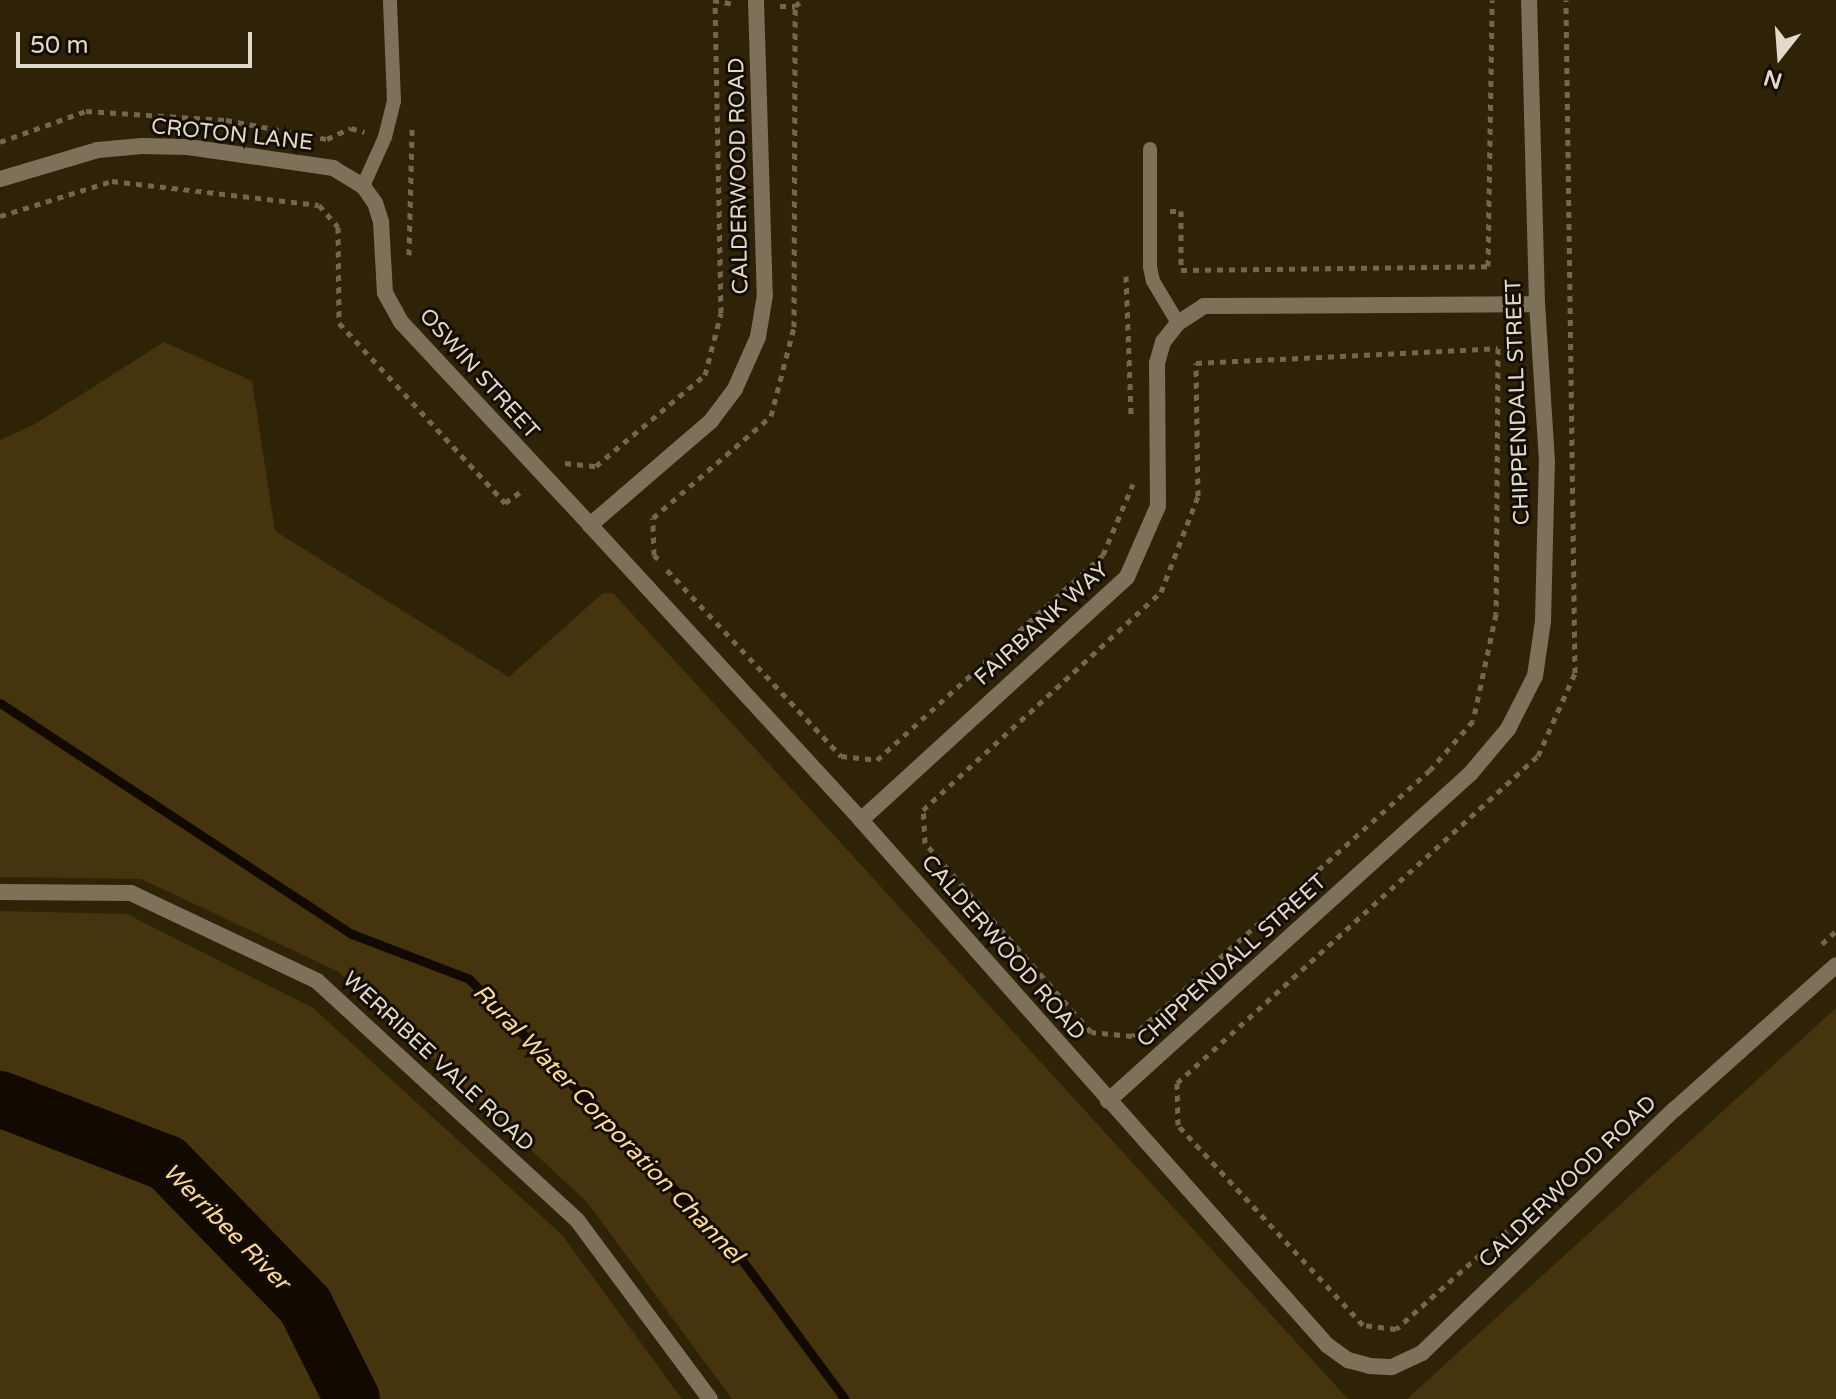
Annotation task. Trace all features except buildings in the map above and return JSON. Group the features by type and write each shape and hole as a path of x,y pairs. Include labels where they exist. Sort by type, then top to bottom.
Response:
{"street":[{"name":"CALDERWOOD ROAD","path":"756,0 765,295 758,337 735,389 711,421 590,525 861,820 1327,1345 1348,1360 1370,1366 1392,1367 1422,1353 1674,1110 1836,965"},
{"name":"CHIPPENDALL STREET","path":"1108,1101 1425,818 1470,774 1508,729 1535,676 1543,621 1547,462 1537,304 1529,0"},
{"name":"CROTON LANE","path":"0,179 98,150 188,147 333,168 363,186"},
{"name":"OSWIN STREET","path":"363,186 375,203 381,222 385,293 401,322 542,477 590,525"},
{"path":"1178,323 1204,306 1537,304"},
{"name":"FAIRBANK WAY","path":"861,820 1127,577 1149,533 1158,506 1157,363 1163,342 1178,323"},
{"name":"WERRIBEE VALE ROAD","path":"0,892 131,893 317,981 577,1220 710,1399"}],"lane":[{"path":"363,186 385,137 394,101 390,0"},
{"path":"1150,149 1153,281 1178,323"}],"path":[{"path":"803,0 795,6 794,327 771,416 653,518 654,555 841,756 877,760 1103,555 1133,485 1133,470"},
{"path":"1150,211 1181,211 1181,270 1488,266 1492,0"},
{"path":"1556,1187 1396,1329 1363,1325 1178,1125 1177,1083 1538,756 1575,673 1566,0"},
{"path":"0,216 112,181 319,205 338,227 339,323 505,503 558,462 596,466 705,375 721,313 715,3"},
{"path":"409,270 411,123"},
{"path":"1126,272 1131,424"},
{"path":"1498,348 1496,614 1473,721 1430,770 1132,1036 1091,1032 925,843 923,810 1161,592 1198,496 1196,363 1498,348"},
{"path":"1814,952 1836,931"}],"shaded area":[{"path":"164,342 252,381 275,531 509,677 603,593 613,593 1348,1399 732,1399 587,1202 339,972 141,879 0,877 0,440 35,424"},
{"path":"0,911 127,914 313,1008 563,1236 682,1399 0,1399"},
{"path":"1836,1008 1836,1399 1407,1399"}],"waterway":[{"name":"Rural Water Corporation Channel","path":"0,703 352,934 469,979 739,1256 845,1399"},
{"name":"Werribee River","path":"0,1099 167,1163 305,1305 352,1399"}]}
